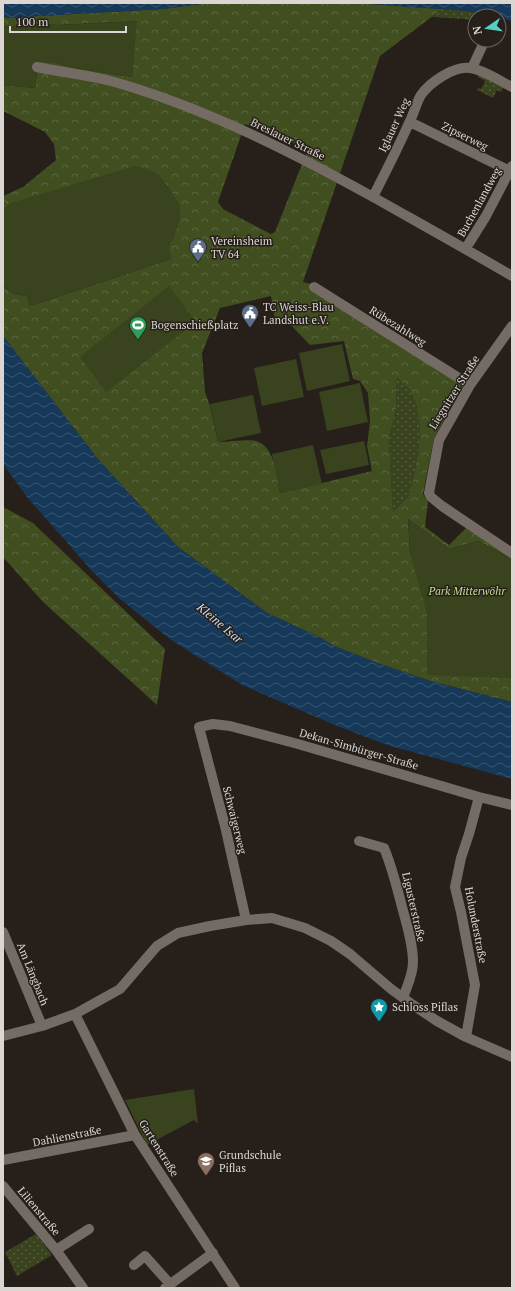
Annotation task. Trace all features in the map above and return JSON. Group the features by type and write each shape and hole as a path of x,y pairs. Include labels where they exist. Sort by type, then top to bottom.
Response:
{"street":[{"path":"481,48 472,68 512,87"},
{"name":"Breslauer Straße","path":"37,67 109,81 170,101 247,132 339,178 466,248 512,276"},
{"name":"Iglauer Weg","path":"373,197 410,122 421,95 435,81 448,73 462,68 472,68"},
{"name":"Zipserweg","path":"410,122 511,169"},
{"name":"Buchenlandweg","path":"466,248 486,216 511,169"},
{"name":"Rübezahlweg","path":"314,287 470,385"},
{"name":"Liegnitzer Straße","path":"510,333 470,385 439,440 429,493 431,497 442,506 512,553"},
{"name":"Dekan-Simbürger-Straße","path":"199,727 213,724 230,726 512,805"},
{"name":"Schwaigerweg","path":"199,727 225,826 246,920"},
{"name":"Holunderstraße","path":"466,1037 474,985 455,887 461,858 479,797"},
{"name":"Ligusterstraße","path":"359,841 384,848 391,866 407,924 413,963 412,975 403,998"},
{"path":"3,1036 42,1026 75,1014 120,989 157,946 178,933 246,920 272,918 306,928 320,935 350,954 403,998 437,1021 466,1037 512,1056"},
{"name":"Am Längbach","path":"3,932 42,1026"},
{"name":"Gartenstraße","path":"75,1014 135,1135 235,1288"},
{"name":"Dahlienstraße","path":"3,1160 135,1135"},
{"name":"Lilienstraße","path":"3,1186 56,1250 83,1288"},
{"name":"Lilienstraße","path":"56,1250 89,1229"},
{"path":"134,1265 145,1256 167,1286 213,1253"}],"green space":[{"path":"208,3 356,3 442,9 380,56 303,282 315,285 463,385 434,438 423,494 428,502 425,527 449,545 466,528 512,556 512,559 478,541 449,549 408,519 410,553 512,672 512,702 430,681 383,665 334,646 321,638 267,613 178,547 97,458 3,336 3,286 14,294 27,296 30,306 171,259 168,246 175,235 11,203 3,210 3,196 23,187 56,160 54,144 45,132 3,111 3,85 35,88 38,63 56,63 74,68 132,77 136,21 58,25 33,24 3,27 3,18 162,9","holes":["245,124 308,149 275,232 271,234 223,209 218,202","271,296 275,320 287,321 310,345 344,341 353,379 360,381 368,393 370,421 367,446 372,471 280,493 274,463 271,455 262,444 253,440 218,442 210,406 205,392 202,353 220,308","397,378 410,390 417,407 420,429 418,454 408,497 393,511 389,438 396,409"]},
{"path":"442,9 467,11 467,20 432,17"},
{"path":"137,21 132,77 74,68 56,63 38,63 35,88 3,85 3,27 33,24 58,25"},
{"path":"479,74 504,87 501,92 497,90 493,98 477,90 478,88 481,89 485,81 478,77"},
{"path":"135,166 158,174 180,205 180,218 175,235 168,246 172,259 30,306 27,296 14,294 4,286 3,210 11,203"},
{"name":"Bogenschießplatz","path":"169,286 196,322 106,392 80,357"},
{"path":"342,344 350,381 307,391 299,353"},
{"path":"296,359 304,397 262,406 254,368"},
{"path":"397,378 410,390 417,407 420,429 418,454 408,497 393,511 389,438 396,409"},
{"path":"360,383 368,422 327,431 319,392"},
{"path":"253,395 261,433 218,442 210,404"},
{"path":"364,441 369,465 326,474 320,450"},
{"path":"313,445 322,484 280,493 272,454"},
{"path":"3,507 33,523 165,649 157,705 43,602 3,557"},
{"name":"Park Mitterwöhr","path":"408,519 449,549 478,541 512,559 512,678 427,675 427,614 410,553"},
{"path":"194,1089 198,1124 194,1120 147,1145 125,1100"},
{"path":"36,1234 52,1255 17,1276 5,1252"}],"water":[{"path":"3,3 208,3 162,9 3,18"},
{"path":"356,3 512,3 512,21 507,20 507,8 467,8 467,11"},
{"name":"Kleine Isar","path":"3,336 97,458 178,547 267,613 321,638 334,646 383,665 430,681 512,702 512,779 387,745 337,726 242,685 171,640 120,599 93,572 27,497 3,464"}],"place":[{"name":"Vereinsheim TV 64","path":"198,262"},
{"name":"TC Weiss-Blau Landshut e.V.","path":"250,328"},
{"name":"Bogenschießplatz","path":"138,340"},
{"name":"Schloss Piflas","path":"379,1022"},
{"name":"Grundschule Piflas","path":"206,1176"}]}
